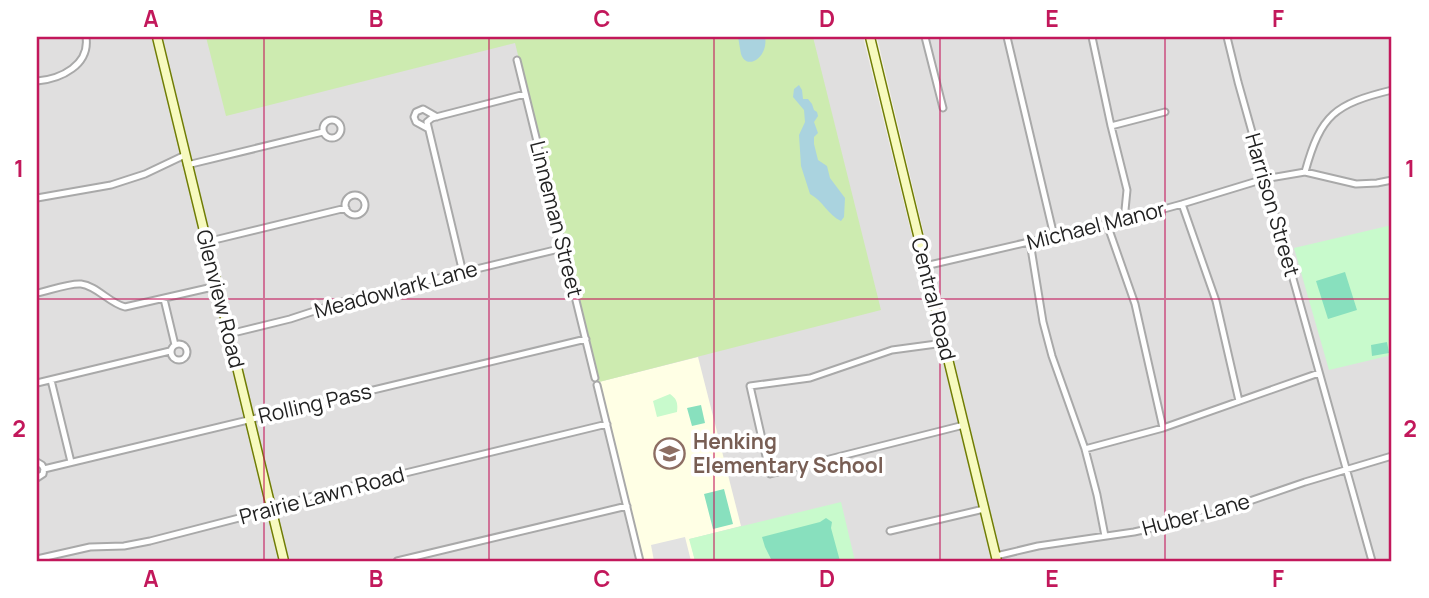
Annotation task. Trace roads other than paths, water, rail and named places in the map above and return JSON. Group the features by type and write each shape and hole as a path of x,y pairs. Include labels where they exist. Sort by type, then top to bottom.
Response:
{"main road":[{"name":"Glenview Road","path":"157,37 284,561"},
{"name":"Central Road","path":"870,37 996,559"}],"street":[{"path":"37,81 50,80 78,64 87,43 86,37"},
{"path":"925,37 943,108"},
{"path":"1007,37 1054,236"},
{"path":"1092,37 1127,190 1124,220"},
{"name":"Harrison Street","path":"1227,37 1371,561"},
{"name":"Linneman Street","path":"517,60 640,561"},
{"path":"1392,90 1362,97 1337,110 1316,137 1305,172 1356,184 1392,180"},
{"path":"463,273 427,122 435,117 525,94"},
{"path":"428,128 416,122 416,112 423,109 435,117"},
{"path":"1111,125 1164,112"},
{"path":"187,165 323,132"},
{"path":"37,198 111,185 145,174 185,155"},
{"name":"Michael Manor","path":"925,266 1124,220 1264,179 1305,172"},
{"path":"1182,204 1216,301 1238,401"},
{"path":"206,242 346,208"},
{"path":"1107,224 1135,304 1163,428"},
{"path":"1030,242 1040,310 1052,356 1085,449 1105,536"},
{"name":"Meadowlark Lane","path":"229,334 290,319 348,300 563,248"},
{"path":"37,293 78,284 85,285 125,307 217,286"},
{"path":"164,299 175,345"},
{"name":"Rolling Pass","path":"44,469 586,339"},
{"path":"944,342 892,350 810,378 750,386 770,474 964,425"},
{"path":"37,383 170,351 175,345 180,344 187,352 181,360 176,360 170,351"},
{"path":"1085,449 1163,428 1319,373"},
{"path":"51,380 71,462"},
{"name":"Prairie Lawn Road","path":"37,559 90,547 124,546 270,510 319,494 607,424"},
{"name":"Huber Lane","path":"996,559 1038,546 1157,528 1206,516 1392,456"},
{"path":"37,462 42,464 44,469 43,474 37,478"},
{"path":"397,561 627,506"},
{"path":"890,531 984,509"}],"water":[{"path":"738,37 765,37 761,55 752,62 744,59"},
{"path":"799,85 803,99 808,99 817,112 818,116 814,122 818,133 814,137 814,144 818,160 827,166 830,178 845,198 844,217 841,221 810,194 801,166 799,135 805,122 804,110 793,97 794,89"}],"place":[{"name":"Henking Elementary School","path":"670,454"}]}
